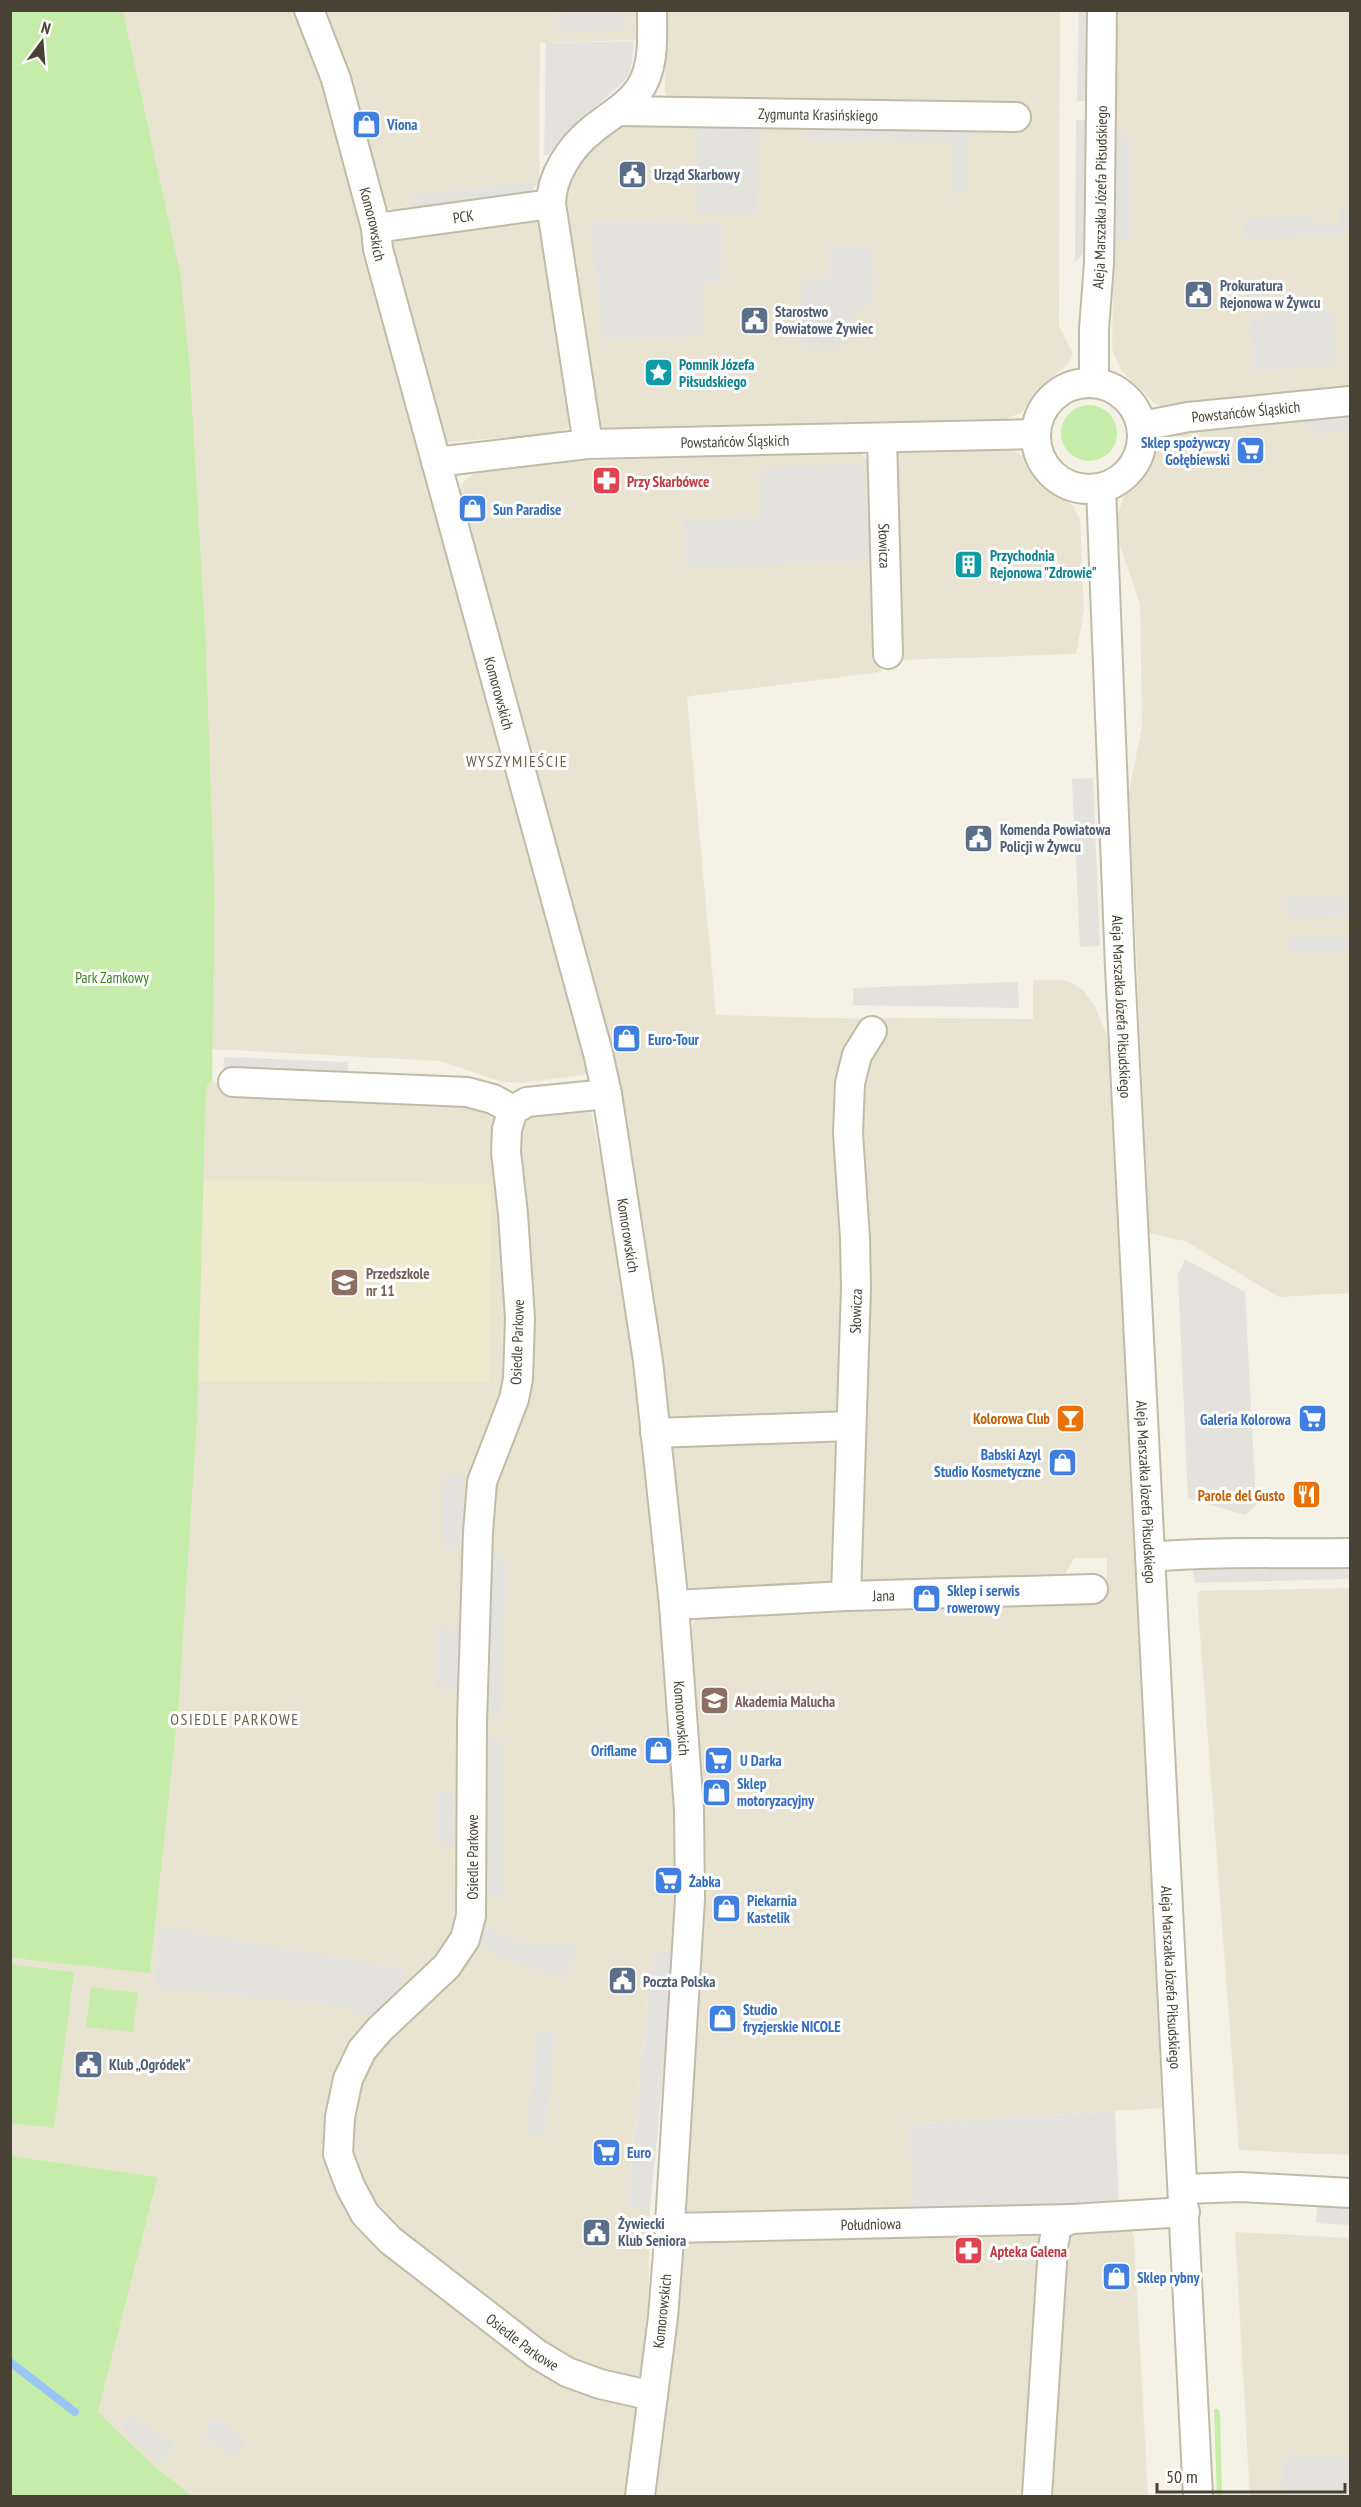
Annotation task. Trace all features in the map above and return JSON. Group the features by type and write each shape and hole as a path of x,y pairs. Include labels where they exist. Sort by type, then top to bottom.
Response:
{"street":[{"name":"Komorowskich","path":"309,10 336,79 376,228 378,249 598,1053 607,1094 648,1361 674,1605 689,1810 690,1899 670,2228 640,2496"},
{"name":"Aleja Marszałka Józefa Piłsudskiego","path":"1094,383 1094,329 1100,218 1102,10"},
{"path":"588,444 551,204 551,188 574,148 591,130 633,99 645,80 651,63 652,20"},
{"name":"Zygmunta Krasińskiego","path":"618,111 1016,117"},
{"name":"PCK","path":"376,228 551,204"},
{"path":"1094,383 1110,387 1125,396 1136,410 1142,426 1140,453 1134,465 1119,480 1101,488 1082,489 1063,483 1048,470 1038,453 1036,434 1039,417 1048,402 1061,391 1077,384 1094,383"},
{"name":"Powstańców Śląskich","path":"1142,426 1188,417 1350,401"},
{"name":"Powstańców Śląskich","path":"436,462 588,444 1036,434"},
{"name":"Słowicza","path":"882,438 888,654"},
{"name":"Aleja Marszałka Józefa Piłsudskiego","path":"1101,488 1120,967 1198,2496"},
{"name":"Słowicza","path":"846,1596 856,1288 848,1133 850,1083 857,1055 872,1031"},
{"path":"233,1082 466,1092 486,1096 513,1110 527,1102 607,1094"},
{"name":"Osiedle Parkowe","path":"513,1110 507,1129 506,1152 520,1318 519,1379 499,1439 489,1458 481,1492 472,1721 471,1916 465,1939 447,1966 380,2029 362,2050 348,2079 340,2117 338,2154 350,2186 365,2214 390,2240 537,2354 567,2372 600,2384 653,2396"},
{"path":"655,1433 850,1426"},
{"path":"1150,1557 1188,1553 1220,1555 1350,1553"},
{"name":"Jana","path":"674,1605 846,1596 1093,1589"},
{"name":"Południowa","path":"670,2228 1072,2219 1184,2201 1241,2187 1350,2193"},
{"path":"1037,2496 1053,2247 1057,2225 1072,2219"}],"shaded area":[{"path":"123,11 299,11 337,122 590,1074 523,1083 502,1082 441,1061 212,1049 215,905 206,644 190,369 181,276"},
{"path":"318,11 637,11 637,40 540,43 539,181 408,195 419,211 395,211 385,207"},
{"path":"557,11 623,11 623,31 557,30"},
{"path":"664,11 1060,11 1059,326 1073,354 1068,364 1042,386 1021,413 991,424 611,436 598,429 584,320 562,211 565,178 611,132 671,103 665,91"},
{"path":"1079,11 1089,11 1088,101 1077,101"},
{"path":"1114,11 1350,11 1350,392 1186,409 1163,407 1154,403 1121,370 1112,349 1114,241 1130,241 1130,132 1113,132"},
{"path":"634,41 629,74 623,82 559,140 548,155 544,155 546,43"},
{"path":"1076,120 1087,120 1086,250 1075,262"},
{"path":"805,121 968,122 967,194 952,194 952,141 805,140"},
{"path":"696,126 759,127 757,215 695,214"},
{"path":"1113,132 1130,132 1130,241 1114,241"},
{"path":"539,181 528,195 419,211 407,195"},
{"path":"1350,207 1350,233 1244,240 1242,219 1313,214 1315,226 1339,225 1339,208"},
{"path":"539,214 572,419 567,428 555,434 446,442 438,439 433,432 390,237"},
{"path":"589,220 723,223 721,282 705,282 704,336 603,341"},
{"path":"828,246 874,246 873,300 841,332 842,350 801,349 802,280 828,280"},
{"path":"1334,308 1336,365 1254,372 1249,321 1255,320 1255,316"},
{"path":"1350,413 1350,431 1316,434 1298,419"},
{"path":"1298,419 1316,434 1350,431 1350,1293 1279,1297 1185,1241 1149,1233 1129,793 1142,726 1140,604 1118,540 1117,518 1123,498 1161,446 1189,428"},
{"path":"907,447 1010,449 1021,455 1046,484 1073,506 1080,520 1084,610 1076,654 898,660 894,457"},
{"path":"857,449 873,467 881,672 690,696 687,699 716,1015 869,1019 848,1239 836,1587 691,1591 684,1583 672,1432 653,1301 458,502 462,483 472,475 493,468 590,461"},
{"path":"864,464 869,561 685,569 683,520 760,517 758,468"},
{"path":"1093,778 1100,946 1080,947 1072,779"},
{"path":"1350,895 1350,916 1286,918 1285,897"},
{"path":"1287,935 1350,935 1350,953 1288,953"},
{"path":"1033,980 1063,980 1083,990 1095,1007 1105,1030 1110,1055 1162,2108 908,2124 1043,2216 1028,2496 650,2496 681,2291 682,2225 704,1896 703,1793 692,1626 697,1617 1107,1592 1107,1558 1074,1558 1060,1583 864,1584 858,1577 858,1075 878,1047 884,1018 1033,1019"},
{"path":"1018,982 1019,1008 853,1005 853,988"},
{"path":"224,1057 348,1062 347,1082 223,1077"},
{"path":"212,1080 222,1088 468,1097 526,1117 533,1112 586,1107 591,1111 599,1151 605,1161 640,1345 671,1723 677,1863 675,1952 653,1951 627,2206 650,2210 648,2316 643,2369 638,2376 630,2379 639,2413 627,2496 192,2496 153,2465 98,2412 158,2177 11,2156 11,1958 150,1972 179,1703 197,1421 206,1088"},
{"name":"Przedszkole nr 11","path":"203,1180 491,1184 489,1382 199,1381"},
{"path":"1185,1259 1245,1292 1256,1505 1245,1515 1188,1498 1178,1275"},
{"path":"442,1475 464,1475 461,1549 442,1548"},
{"path":"486,1548 507,1560 501,1719 481,1705"},
{"path":"1350,1561 1350,1579 1195,1583 1192,1567"},
{"path":"1350,1588 1350,2155 1239,2150 1197,1594 1200,1591"},
{"path":"437,1627 460,1628 458,1691 435,1690"},
{"path":"483,1731 504,1743 503,1902 482,1888"},
{"path":"437,1791 456,1791 455,1846 436,1845"},
{"path":"481,1924 519,1942 576,1944 569,1980 496,1957 485,1946"},
{"path":"158,1926 405,1969 403,1986 366,2018 335,2005 154,1988"},
{"path":"653,1950 675,1952 650,2210 627,2206"},
{"path":"536,2032 555,2033 546,2137 527,2135"},
{"path":"1115,2111 1119,2212 914,2214 908,2124"},
{"path":"1317,2206 1350,2207 1350,2225 1316,2223"},
{"path":"1131,2227 1134,2238 1148,2496 1046,2496 1067,2233"},
{"path":"1235,2232 1350,2238 1350,2496 1250,2496"},
{"path":"128,2415 176,2444 160,2464 120,2427"},
{"path":"210,2418 221,2421 238,2432 248,2444 229,2458 216,2445 203,2441"},
{"path":"1350,2456 1350,2496 1282,2496 1283,2457"}],"green space":[{"name":"Park Zamkowy","path":"11,10 123,11 181,276 190,369 206,644 215,905 212,1080 206,1088 197,1421 179,1703 150,1973 11,1958"},
{"path":"1084,405 1094,405 1109,413 1115,422 1117,433 1115,444 1109,453 1094,461 1084,461 1073,456 1066,449 1061,438 1061,428 1066,417 1073,410"},
{"path":"11,1964 74,1972 54,2128 11,2123"},
{"path":"91,1987 138,1993 133,2032 86,2027"},
{"path":"11,2156 158,2177 98,2412 153,2465 192,2496 11,2496"},
{"path":"1214,2409 1218,2409 1220,2413 1222,2496 1217,2496"}],"waterway":[{"path":"10,2362 75,2412"}],"place":[{"name":"Viona","path":"366,124"},
{"name":"Urząd Skarbowy","path":"633,174"},
{"name":"Prokuratura Rejonowa w Żywcu","path":"1199,294"},
{"name":"Starostwo Powiatowe Żywiec","path":"754,320"},
{"name":"Pomnik Józefa Piłsudskiego","path":"658,373"},
{"name":"Sklep spożywczy Gołębiewski","path":"1251,451"},
{"name":"Przy Skarbówce","path":"606,481"},
{"name":"Sun Paradise","path":"472,509"},
{"name":"Przychodnia Rejonowa \"Zdrowie\"","path":"969,564"},
{"name":"Komenda Powiatowa Policji w Żywcu","path":"979,838"},
{"name":"Euro-Tour","path":"627,1039"},
{"name":"Przedszkole nr 11","path":"345,1282"},
{"name":"Kolorowa Club","path":"1071,1418"},
{"name":"Galeria Kolorowa","path":"1312,1419"},
{"name":"Babski Azyl Studio Kosmetyczne","path":"1062,1463"},
{"name":"Parole del Gusto","path":"1306,1495"},
{"name":"Sklep i serwis rowerowy","path":"926,1599"},
{"name":"Akademia Malucha","path":"714,1701"},
{"name":"Oriflame","path":"658,1750"},
{"name":"U Darka","path":"719,1760"},
{"name":"Sklep motoryzacyjny","path":"716,1792"},
{"name":"Żabka","path":"668,1881"},
{"name":"Piekarnia Kastelik","path":"726,1909"},
{"name":"Poczta Polska","path":"622,1981"},
{"name":"Studio fryzjerskie NICOLE","path":"722,2018"},
{"name":"Klub „Ogródek”","path":"88,2064"},
{"name":"Euro","path":"606,2152"},
{"name":"Żywiecki Klub Seniora","path":"597,2232"},
{"name":"Apteka Galena","path":"969,2251"},
{"name":"Sklep rybny","path":"1116,2277"}],"district":[{"name":"WYSZYMIEŚCIE","path":"517,761"},
{"name":"OSIEDLE PARKOWE","path":"235,1719"}]}
